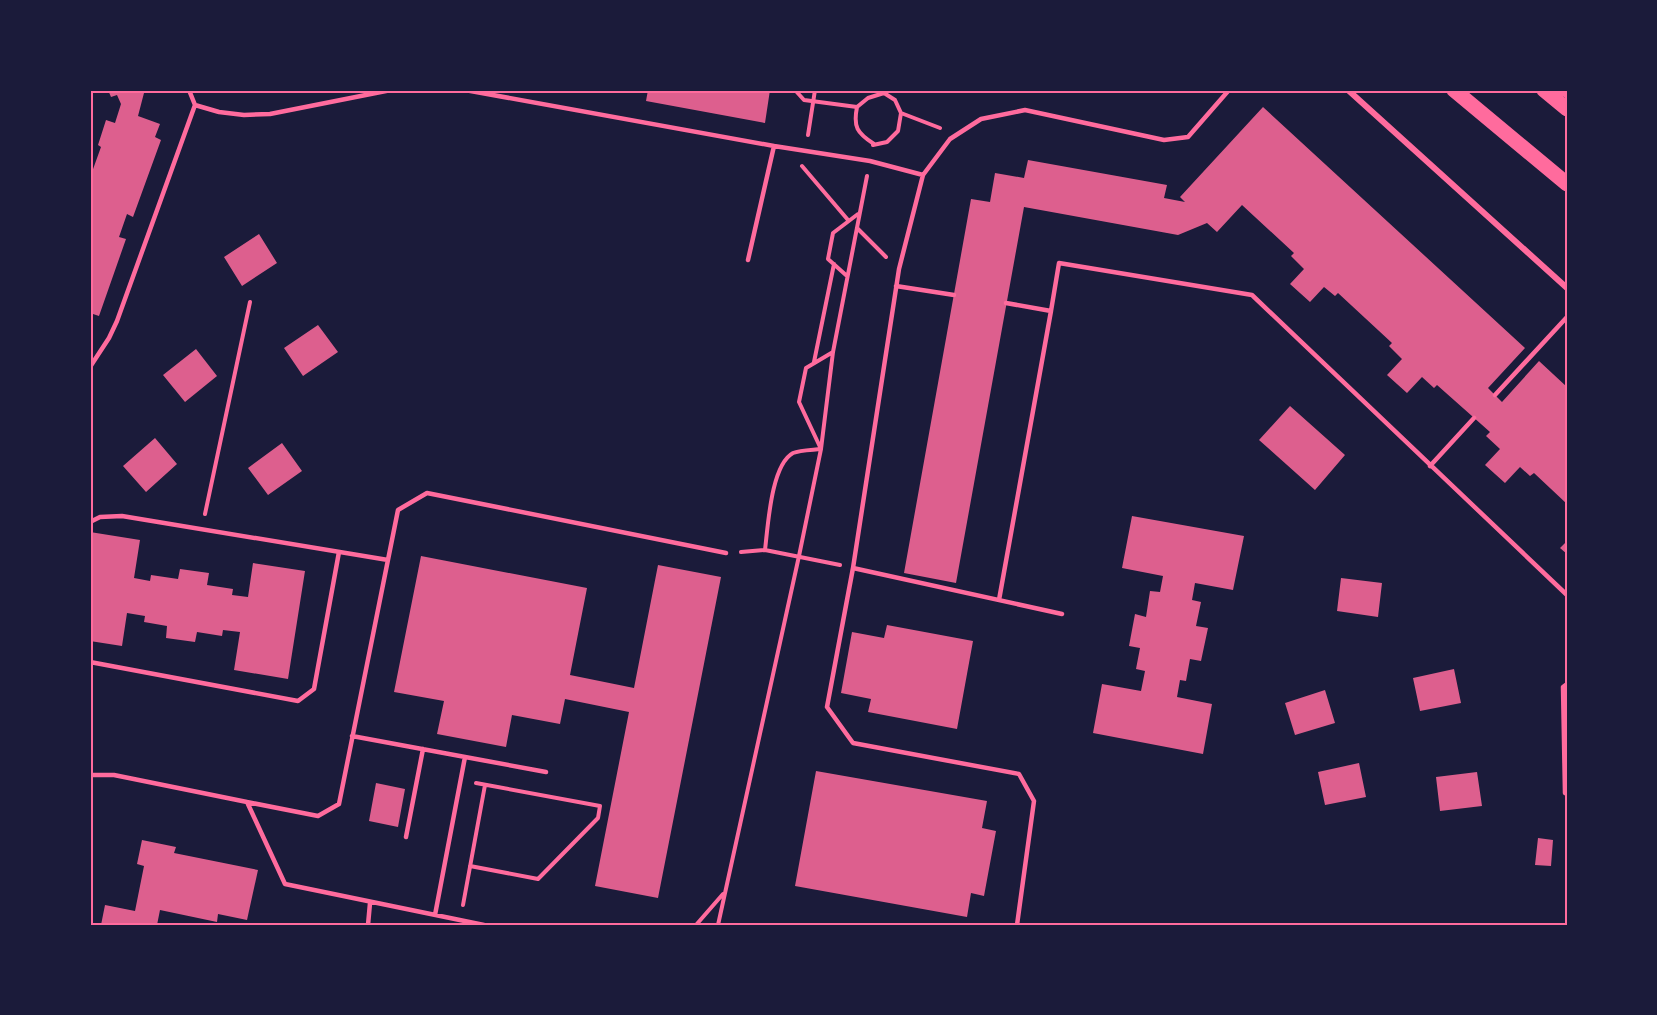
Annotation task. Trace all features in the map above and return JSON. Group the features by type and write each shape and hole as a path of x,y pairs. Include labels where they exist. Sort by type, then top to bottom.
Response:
{"main road":[{"path":"1454,90 1567,184"},
{"path":"1544,90 1567,109"}],"street":[{"path":"1348,90 1567,288"},
{"path":"1556,90 1567,95"}],"lane":[{"path":"90,367 110,338 117,321 195,105 189,90"},
{"path":"195,105 219,112 244,115 270,114 392,90"},
{"path":"465,90 774,146 870,161 923,175"},
{"path":"1017,925 1034,801 1019,774 853,743 828,707 839,633 853,568 898,269 923,175 950,139 981,118 1025,110 1164,140 1188,137 1229,90"},
{"path":"748,260 774,146"},
{"path":"999,600 1059,263 1252,295 1567,595"},
{"path":"896,286 954,295"},
{"path":"1006,303 1051,311"},
{"path":"1496,395 1567,317"},
{"path":"1430,466 1474,418"},
{"path":"90,775 114,775 318,816 339,804 398,510 427,493 726,553"},
{"path":"90,522 100,517 122,516 388,560"},
{"path":"90,662 298,701 314,689 339,552"},
{"path":"853,568 1062,614"},
{"path":"1567,684 1563,687 1565,793 1567,794"},
{"path":"352,736 546,772"},
{"path":"406,837 423,749"},
{"path":"435,915 465,757"},
{"path":"247,802 285,884 484,925"},
{"path":"368,925 370,903"}],"path":[{"path":"795,90 804,100 857,107"},
{"path":"884,92 895,100 901,113 898,131 887,142 874,144 860,135 855,121 857,107 868,98 884,92"},
{"path":"901,113 939,128 950,139"},
{"path":"718,925 821,449 833,352 874,144"},
{"path":"848,276 828,259 833,233 859,213"},
{"path":"857,228 898,269"},
{"path":"814,362 834,264"},
{"path":"202,529 250,302"},
{"path":"821,449 799,402 806,368 833,352"},
{"path":"765,550 777,476 783,461 794,453 821,449"},
{"path":"726,553 765,550 853,568"},
{"path":"460,780 600,806 598,818 538,879 470,866"},
{"path":"460,920 485,784"},
{"path":"696,925 724,892"}],"building":[{"path":"108,90 152,90 144,93 138,116 160,124 155,137 161,140 133,217 127,214 119,237 126,239 99,316 90,313 90,171 92,172 101,147 98,145 106,120 115,123 121,104 117,95 111,97"},
{"path":"648,90 770,90 765,123 646,101"},
{"path":"1263,107 1525,348 1488,388 1502,402 1539,361 1567,387 1567,504 1534,473 1530,476 1520,467 1505,483 1485,465 1500,449 1486,436 1490,432 1437,385 1434,388 1422,377 1407,393 1387,375 1402,359 1389,346 1392,343 1338,293 1335,296 1324,287 1310,302 1290,284 1304,269 1291,256 1294,253 1242,205 1217,232 1207,223 1178,235 1024,207 956,583 904,573 971,199 990,202 995,173 1024,178 1028,160 1167,185 1164,198 1185,202 1180,197"},
{"path":"259,234 277,263 242,286 224,257"},
{"path":"318,325 338,352 303,376 284,348"},
{"path":"196,349 217,376 185,402 163,375"},
{"path":"1290,406 1345,455 1315,490 1259,440"},
{"path":"155,438 177,464 146,492 123,466"},
{"path":"282,443 302,471 268,495 248,468"},
{"path":"1132,516 1244,536 1233,590 1195,583 1192,600 1201,602 1196,626 1208,628 1201,661 1190,659 1186,681 1180,680 1177,697 1212,704 1203,754 1093,733 1102,684 1141,691 1145,671 1136,669 1140,648 1129,646 1135,614 1146,617 1150,591 1160,592 1163,576 1122,568"},
{"path":"90,532 140,540 134,578 150,581 151,575 178,579 180,569 209,573 207,585 233,589 232,595 248,597 253,563 305,571 288,679 234,670 240,632 223,630 222,636 197,632 195,642 166,638 167,626 144,622 145,616 127,613 122,646 90,641"},
{"path":"1567,541 1567,554 1560,548"},
{"path":"421,556 587,588 570,675 634,688 658,565 721,577 658,898 595,886 629,712 565,699 560,724 512,715 506,747 437,734 444,701 394,692"},
{"path":"1341,578 1382,583 1378,617 1337,611"},
{"path":"887,625 973,641 957,729 868,712 871,699 841,693 852,632 884,638"},
{"path":"1454,669 1461,703 1420,711 1413,678"},
{"path":"1325,690 1335,723 1295,735 1285,703"},
{"path":"1359,763 1366,797 1325,805 1318,772"},
{"path":"816,771 987,801 982,828 996,831 984,896 971,893 967,917 795,886"},
{"path":"1477,772 1482,806 1440,811 1436,777"},
{"path":"376,783 405,789 398,827 369,821"},
{"path":"1538,838 1553,840 1551,866 1535,865"},
{"path":"142,840 176,847 174,853 258,870 247,920 218,914 217,922 160,910 157,925 101,925 105,905 135,911 144,866 137,864"}]}
